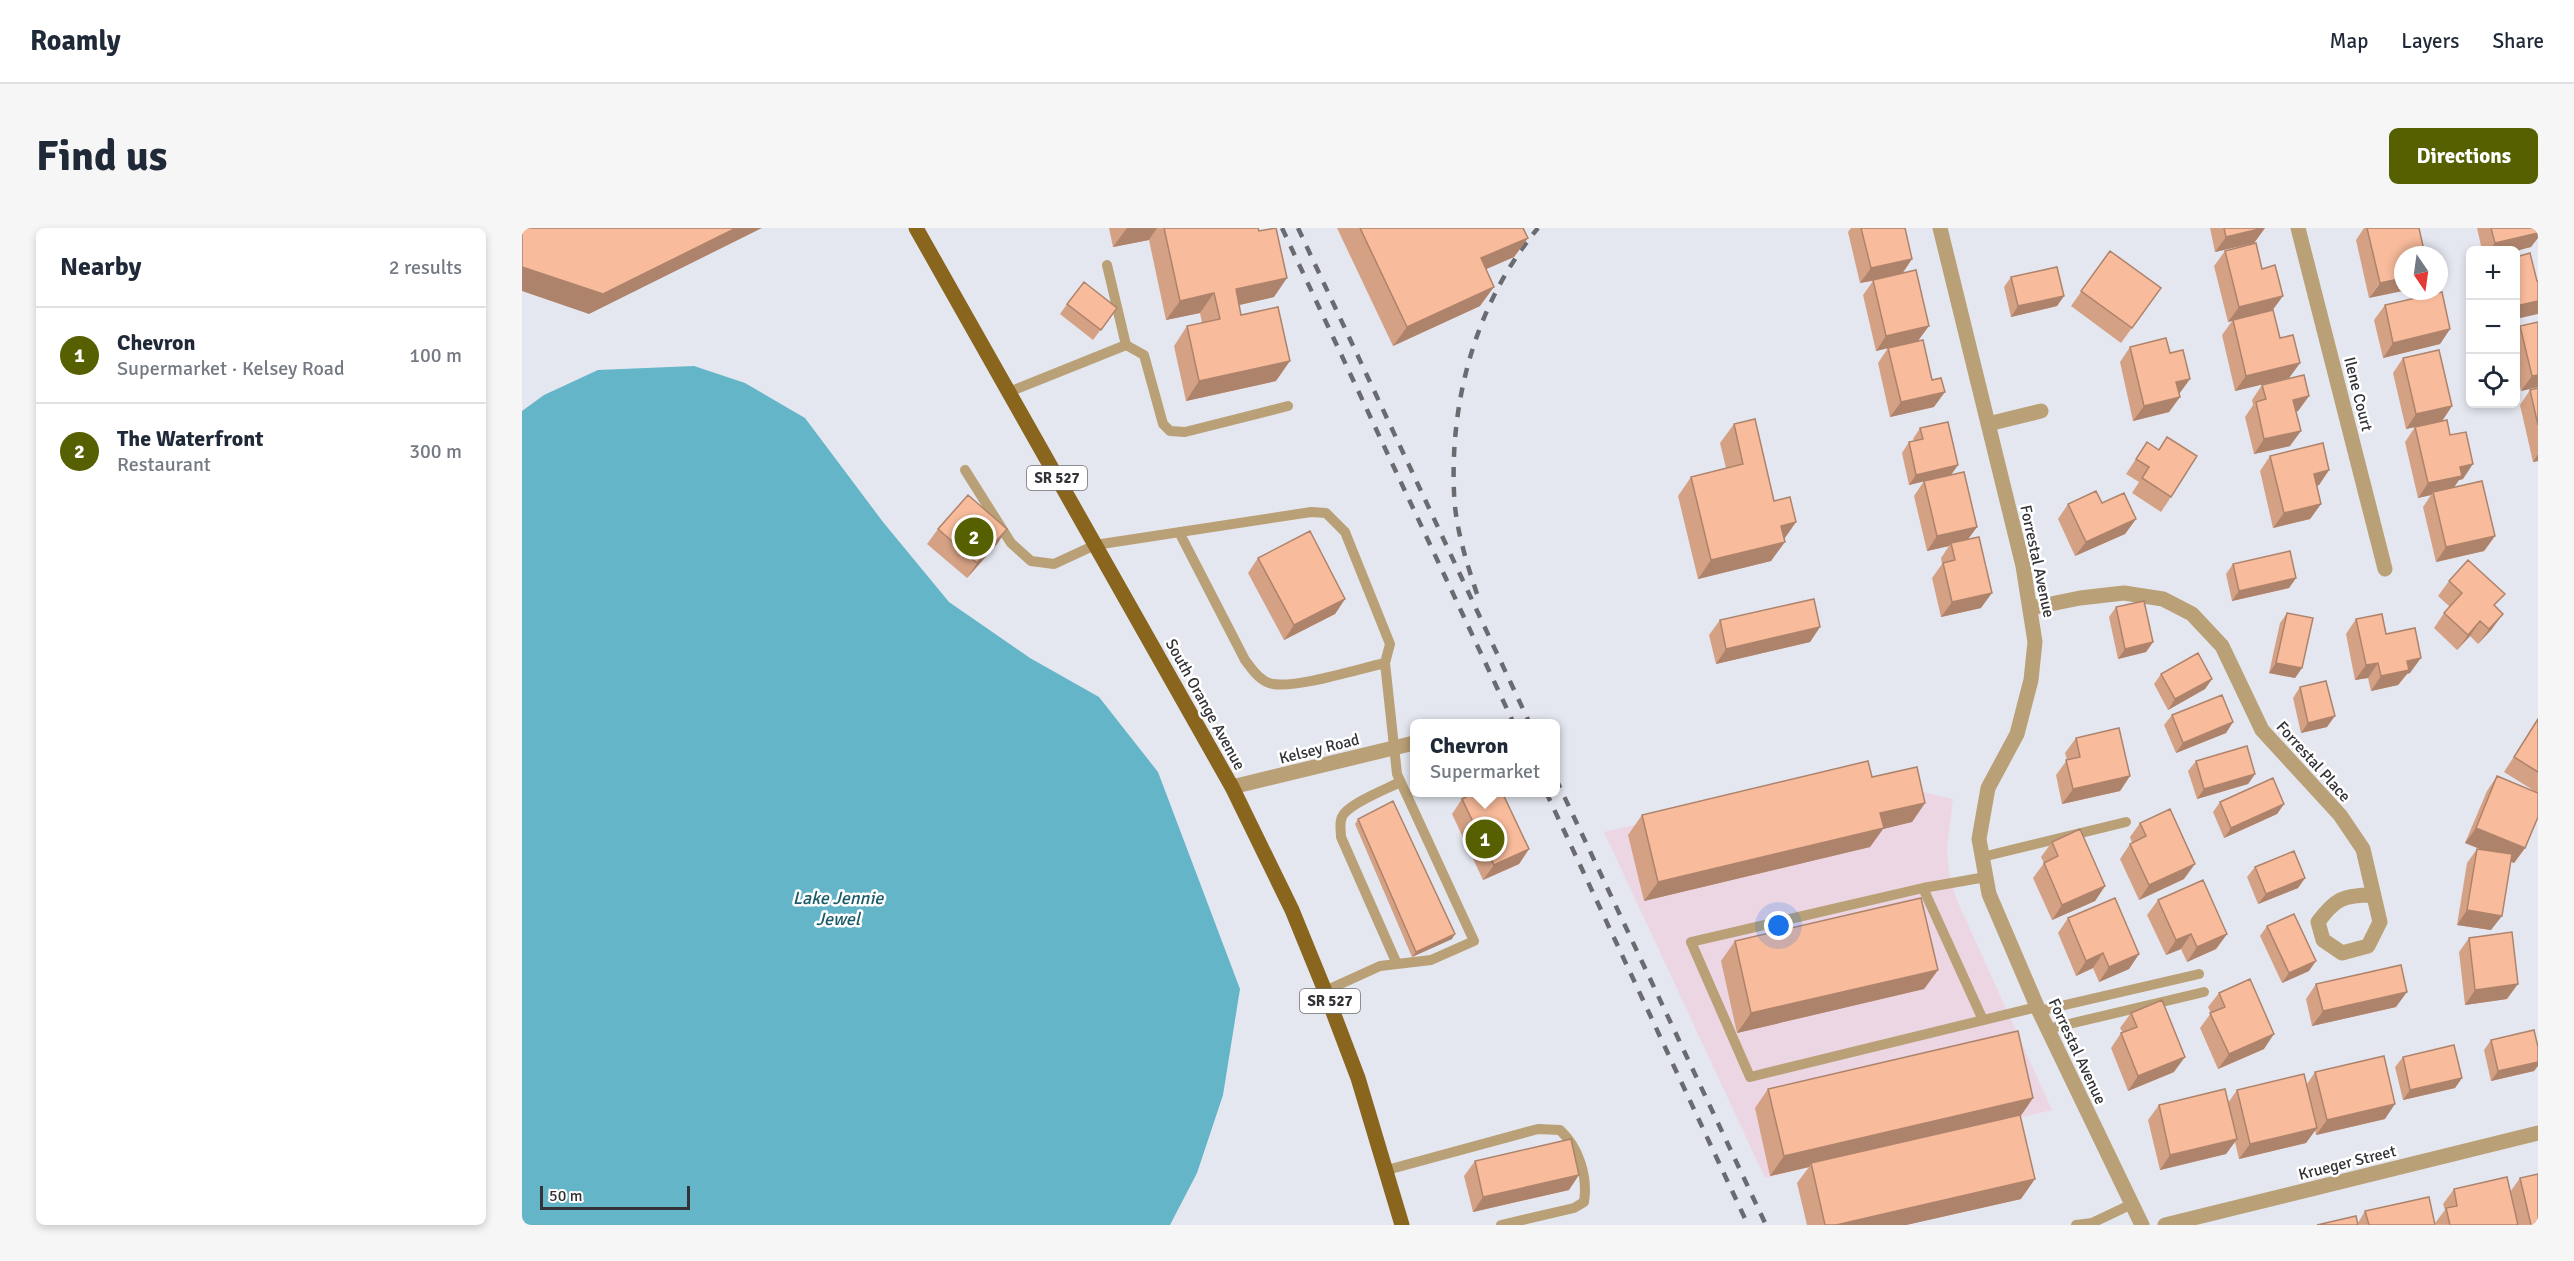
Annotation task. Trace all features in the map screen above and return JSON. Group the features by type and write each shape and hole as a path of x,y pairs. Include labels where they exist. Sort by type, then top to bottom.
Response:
{"main road":[{"name":"South Orange Avenue","path":"916,228 1232,787 1292,910 1326,991 1358,1078 1402,1225"}],"street":[{"name":"Forrestal Avenue","path":"1940,228 2031,609 2035,642 2031,680 2017,734 1988,788 1979,839 1989,894 2038,1009 2142,1225"},
{"name":"Ilene Court","path":"2298,228 2385,569"},
{"path":"1988,424 2041,411"},
{"name":"Forrestal Place","path":"2031,609 2080,598 2124,593 2163,599 2192,614 2222,646 2262,730 2340,815 2363,849 2380,922 2368,946 2342,953 2323,940 2318,922 2332,903 2352,895 2372,895"},
{"name":"Kelsey Road","path":"1232,787 1410,744"},
{"name":"Krueger Street","path":"2165,1225 2538,1134"}],"lane":[{"path":"1107,265 1126,345 1144,355 1163,424 1170,430 1185,432 1288,406"},
{"path":"1009,392 1126,345"},
{"path":"965,470 1011,543 1031,561 1054,564 1095,545 1311,512 1326,513 1345,532 1390,644 1385,663 1396,774 1474,941 1431,960 1380,966 1326,991"},
{"path":"1179,532 1245,660 1257,675 1271,684 1292,683 1385,663"},
{"path":"1397,964 1341,837 1340,827 1341,817 1348,809 1400,782"},
{"path":"1982,857 2126,822"},
{"path":"1986,877 1923,888 1691,942 1750,1077 1983,1020 2199,974"},
{"path":"1923,888 1983,1020"},
{"path":"2048,1029 2204,992"},
{"path":"1387,1170 1538,1129 1560,1130 1572,1141 1581,1164 1586,1189 1584,1202 1574,1208 1501,1225"},
{"path":"2076,1225 2092,1223 2132,1204"}],"shaded area":[{"path":"1850,775 1953,799 1947,848 1949,872 1956,898 2052,1110 1765,1178 1604,832"}],"water":[{"name":"Lake Jennie Jewel","path":"694,366 745,383 805,418 883,522 949,602 1030,658 1099,697 1158,772 1240,989 1223,1095 1197,1173 1170,1225 522,1225 522,411 544,395 598,370"}],"building":[{"path":"522,228 736,228 603,294 522,267"},
{"path":"1164,228 1258,228 1259,231 1276,228 1287,278 1236,289 1241,315 1278,307 1290,361 1199,381 1187,326 1220,319 1214,293 1180,301"},
{"path":"1360,228 1523,228 1528,238 1481,258 1494,287 1407,327"},
{"path":"1861,228 1905,228 1912,259 1871,268"},
{"path":"2224,228 2263,228 2226,237"},
{"path":"2367,228 2419,228 2423,246 2394,246 2394,280 2380,283"},
{"path":"2491,228 2538,228 2538,233 2495,243"},
{"path":"2256,243 2262,269 2275,265 2283,296 2239,307 2225,251"},
{"path":"2110,251 2161,288 2132,328 2081,291"},
{"path":"2530,253 2538,281 2538,301 2520,305 2520,300 2520,256"},
{"path":"2057,267 2064,296 2018,306 2011,277"},
{"path":"1916,270 1929,326 1886,336 1873,280"},
{"path":"1084,282 1117,308 1101,330 1067,304"},
{"path":"2407,300 2444,300 2450,329 2393,343 2385,305"},
{"path":"2273,310 2280,338 2293,335 2300,363 2246,376 2233,320"},
{"path":"2538,322 2538,375 2532,376 2520,326"},
{"path":"2166,338 2170,353 2183,350 2190,379 2176,382 2180,397 2144,406 2130,347"},
{"path":"1923,340 1932,380 1941,378 1945,392 1901,402 1888,348"},
{"path":"2439,350 2452,406 2416,414 2403,358"},
{"path":"2304,375 2309,396 2293,400 2301,431 2264,439 2256,402 2266,399 2262,385"},
{"path":"2538,388 2538,425 2530,390"},
{"path":"1755,419 1774,501 1790,497 1796,522 1781,526 1785,542 1711,560 1691,477 1743,464 1734,424"},
{"path":"2447,420 2450,435 2466,432 2473,464 2460,467 2462,476 2428,483 2415,427"},
{"path":"1948,422 1958,465 1916,475 1909,442 1923,439 1920,428"},
{"path":"2167,437 2197,456 2171,497 2142,478 2149,467 2136,459 2147,442 2159,450"},
{"path":"2323,443 2329,470 2314,474 2321,504 2284,513 2270,456"},
{"path":"1964,472 1977,527 1937,536 1924,481"},
{"path":"2482,481 2495,536 2446,547 2433,492"},
{"path":"2096,491 2102,503 2124,493 2136,519 2086,542 2068,504"},
{"path":"968,495 1007,529 977,563 938,529"},
{"path":"1310,531 1345,599 1294,625 1258,558"},
{"path":"1979,537 1992,593 1952,602 1943,563 1955,560 1951,543"},
{"path":"2290,551 2296,578 2239,591 2233,564"},
{"path":"2468,560 2505,594 2494,605 2503,614 2489,629 2480,621 2468,635 2444,613 2462,593 2449,581"},
{"path":"1814,599 1820,627 1726,649 1720,620"},
{"path":"2144,601 2153,642 2125,649 2116,607"},
{"path":"2287,613 2313,618 2302,668 2276,663"},
{"path":"2382,614 2386,634 2415,628 2421,658 2407,661 2409,670 2381,676 2378,663 2366,665 2356,619"},
{"path":"2198,653 2212,679 2175,699 2161,674"},
{"path":"2326,681 2335,716 2308,723 2300,687"},
{"path":"2222,695 2233,722 2183,743 2172,715"},
{"path":"2538,719 2538,772 2514,757"},
{"path":"2119,728 2130,776 2073,789 2066,760 2080,757 2076,738"},
{"path":"2247,746 2255,774 2204,789 2196,761"},
{"path":"1868,761 1872,777 1917,767 1925,803 1880,813 1884,828 1658,882 1642,815"},
{"path":"2497,776 2538,793 2538,817 2525,848 2476,828"},
{"path":"2273,778 2284,804 2231,828 2220,802"},
{"path":"1466,797 1504,797 1529,849 1494,865 1462,799"},
{"path":"1393,801 1455,934 1416,952 1358,819"},
{"path":"2170,809 2195,864 2149,885 2130,844 2146,836 2140,823"},
{"path":"2080,829 2105,886 2062,905 2044,863 2058,856 2052,842"},
{"path":"2477,849 2512,854 2502,916 2467,910"},
{"path":"2294,851 2305,878 2266,894 2255,867"},
{"path":"2203,880 2227,934 2197,947 2191,934 2176,940 2158,900"},
{"path":"1921,898 1938,970 1751,1013 1735,941"},
{"path":"2115,898 2139,954 2109,967 2103,953 2086,961 2068,918"},
{"path":"2294,914 2316,961 2289,973 2267,926"},
{"path":"2512,932 2518,984 2475,990 2469,938"},
{"path":"2401,965 2407,992 2323,1011 2316,984"},
{"path":"2250,979 2274,1034 2229,1054 2210,1013 2225,1007 2219,993"},
{"path":"2162,1000 2185,1057 2138,1076 2121,1033 2137,1027 2131,1013"},
{"path":"2534,1030 2538,1047 2538,1062 2498,1071 2491,1040"},
{"path":"2018,1031 2033,1098 1784,1156 1768,1089"},
{"path":"2454,1045 2462,1078 2410,1090 2403,1057"},
{"path":"2384,1056 2395,1104 2327,1120 2315,1072"},
{"path":"2304,1074 2317,1128 2250,1144 2237,1090"},
{"path":"2225,1089 2237,1139 2170,1155 2159,1105"},
{"path":"2020,1115 2035,1179 1836,1225 1825,1225 1811,1163"},
{"path":"1571,1139 1579,1175 1483,1197 1475,1161"},
{"path":"2538,1174 2538,1225 2531,1225 2520,1178"},
{"path":"2507,1177 2518,1225 2450,1225 2446,1208 2457,1206 2454,1189"},
{"path":"2429,1197 2435,1225 2369,1225 2365,1211"},
{"path":"2356,1216 2358,1225 2317,1225"}],"railway":[{"path":"1282,228 1512,719"},
{"path":"1298,228 1528,719"},
{"path":"1477,594 1456,518 1454,457 1457,421 1463,386 1484,319 1517,256 1538,228"},
{"path":"1560,787 1766,1225"},
{"path":"1548,797 1748,1225"}],"place":[{"name":"The Waterfront","path":"974,537"},
{"name":"Chevron","path":"1485,839"}]}
